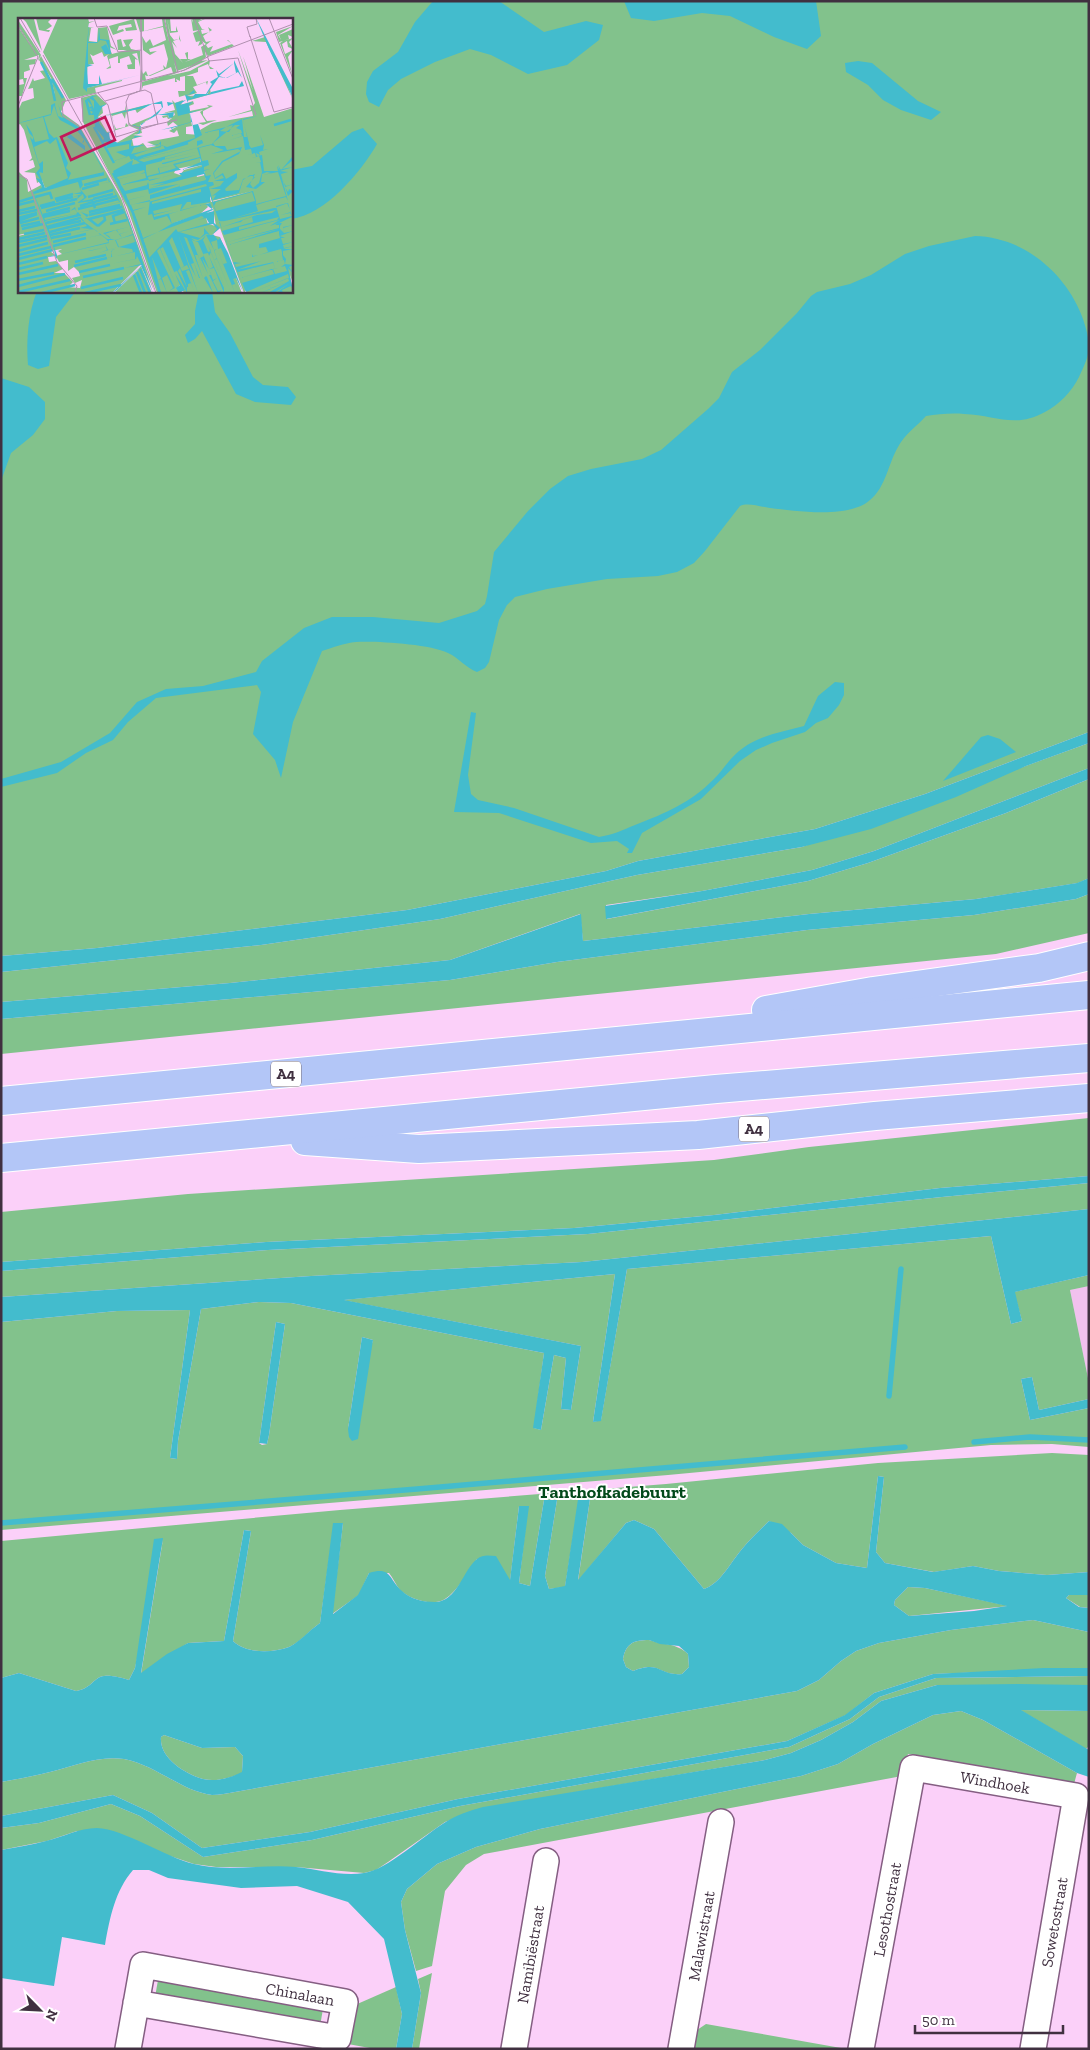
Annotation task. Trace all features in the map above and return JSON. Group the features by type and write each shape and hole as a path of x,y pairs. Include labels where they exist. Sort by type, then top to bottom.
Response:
{"highway":[{"name":"A4","path":"570,1046 873,991 1039,968 1089,956"},
{"name":"A4","path":"1,1101 1089,995"},
{"name":"A4","path":"1,1158 716,1089 1089,1058"},
{"name":"A4","path":"220,1136 419,1149 698,1136 874,1116 1089,1098"}],"street":[{"name":"Windhoek","path":"912,1768 1076,1796"},
{"name":"Lesothostraat","path":"861,2049 912,1768"},
{"name":"Sowetostraat","path":"1033,2049 1076,1796"},
{"name":"Malawistraat","path":"681,2049 721,1822"},
{"name":"Namibiëstraat","path":"514,2049 546,1860"},
{"name":"Chinalaan","path":"128,2049 136,2003 143,1965 345,2002 338,2038 136,2003"}],"shaded area":[{"path":"1,1 1089,1 1089,732 925,794 815,829 638,861 606,871 407,910 97,948 1,956"},
{"path":"433,1 499,1 544,32 586,21 603,25 599,40 567,65 528,74 491,55 470,49 435,62 401,79 388,90 379,107 369,102 366,94 367,82 373,71 398,52 415,22"},
{"path":"624,1 816,1 821,36 807,49 774,37 730,16 702,13 654,21 631,18"},
{"path":"858,61 872,63 918,101 941,112 931,120 901,110 883,100 868,85 846,72 845,63"},
{"path":"363,128 377,144 362,167 341,190 317,210 292,219 292,170 312,166 352,132"},
{"path":"975,236 993,238 1010,243 1041,261 1055,273 1066,287 1083,319 1089,344 1085,363 1069,392 1060,402 1045,412 1024,420 1005,420 959,414 926,416 901,443 880,489 870,500 861,506 836,512 822,512 743,505 740,506 694,563 677,572 658,576 607,579 547,589 515,597 507,605 499,620 489,662 485,668 477,672 448,653 416,645 356,642 322,651 293,722 281,778 275,760 253,734 261,692 257,685 156,698 128,722 113,740 86,753 57,773 1,787 1,779 61,762 110,733 137,702 166,689 203,686 256,672 262,661 304,628 332,617 373,617 439,623 477,611 485,604 494,552 528,511 550,489 568,476 591,469 642,459 661,450 719,398 732,372 760,350 817,292 850,284 871,275 905,254 929,246"},
{"path":"37,292 75,292 56,317 49,366 38,369 28,365 28,327"},
{"path":"199,292 212,292 215,312 230,333 253,377 263,385 288,387 296,397 291,405 255,402 236,394 202,331 195,339 188,343 185,335 195,324 195,311"},
{"path":"1,378 29,387 45,402 45,419 33,435 11,453 1,481"},
{"path":"835,682 844,683 844,695 839,705 828,718 816,723 805,732 756,750 740,761 701,799 642,833 632,853 627,853 629,849 617,841 591,843 499,813 454,812 471,712 476,713 468,775 471,794 478,800 514,808 599,837 657,816 687,801 718,775 743,748 772,734 804,726 818,696"},
{"path":"1089,732 1089,743 1026,766 956,797 871,829 802,847 637,875 440,919 261,945 1,972 1,956 97,948 407,910 606,871 638,861 815,829 925,794"},
{"path":"988,735 1000,739 1016,752 943,781 981,737"},
{"path":"1089,743 1089,768 874,851 812,870 702,891 606,905 607,919 808,881 868,863 1006,813 1089,779 1089,878 1078,883 976,899 809,914 583,941 580,914 450,960 230,983 1,1002 1,972 261,945 440,919 637,875 802,847"},
{"path":"1089,768 1089,779 1006,813 868,863 808,881 606,919 605,906 702,891 812,870 874,851"},
{"path":"1089,878 1089,894 1076,899 974,915 807,930 557,962 450,980 1,1019 1,1002 230,983 450,960 581,914 583,941 809,914 976,899 1077,883"},
{"path":"1089,894 1089,933 996,954 1,1054 1,1019 450,980 557,962 807,930 974,915 1076,899"},
{"path":"1089,1118 1089,1176 940,1188 714,1215 574,1228 266,1242 1,1262 1,1212 188,1194 714,1160 809,1147"},
{"path":"1089,1176 1089,1183 588,1234 268,1250 1,1271 1,1262 266,1242 574,1228 714,1215 940,1188"},
{"path":"1089,1183 1089,1209 582,1262 311,1276 1,1297 1,1271 268,1250 588,1234"},
{"path":"1089,1209 1089,1275 1015,1292 1022,1321 1011,1324 991,1236 627,1269 601,1421 593,1422 615,1274 344,1300 581,1346 571,1410 561,1409 566,1358 554,1355 541,1430 533,1428 544,1353 291,1303 259,1302 201,1309 178,1441 177,1459 170,1458 190,1310 117,1311 1,1322 1,1297 311,1276 582,1262"},
{"path":"991,1236 1011,1324 1022,1321 1014,1292 1089,1275 1089,1286 1070,1290 1089,1383 1089,1399 1039,1410 1032,1377 1021,1379 1030,1420 1089,1408 1089,1447 1052,1444 991,1445 668,1475 1,1530 1,1322 117,1311 190,1310 170,1458 177,1459 178,1441 201,1309 259,1302 291,1303 544,1353 534,1428 541,1430 554,1355 566,1358 561,1409 571,1410 581,1346 342,1300 615,1274 593,1422 601,1420 627,1269","holes":["276,1322 285,1324 269,1435 267,1444 262,1445 259,1443","362,1337 373,1340 348,1429"]},
{"path":"1089,1286 1089,1383 1070,1290"},
{"path":"276,1322 285,1324 267,1444 259,1443"},
{"path":"362,1337 373,1340 358,1439 352,1441 349,1437 348,1429"},
{"path":"1032,1377 1039,1410 1089,1399 1089,1408 1030,1420 1021,1379"},
{"path":"1052,1453 1089,1455 1089,1572 1047,1575 999,1571 973,1566 934,1572 885,1563 876,1552 884,1477 878,1476 867,1568 836,1563 803,1545 791,1533 769,1521 745,1545 720,1577 704,1589 654,1529 634,1520 626,1523 578,1581 590,1499 579,1499 565,1587 549,1589 545,1576 557,1500 544,1500 530,1586 519,1583 528,1506 519,1506 510,1581 477,1559 450,1595 440,1601 428,1602 415,1599 404,1593 389,1573 369,1573 359,1595 332,1614 343,1523 334,1523 320,1623 293,1645 283,1649 268,1651 245,1648 233,1641 251,1531 244,1530 224,1641 188,1643 141,1674 163,1539 135,1668 129,1680 104,1676 98,1678 85,1688 76,1691 19,1673 1,1678 1,1541 340,1510 666,1484 878,1463"},
{"path":"878,1476 884,1477 876,1552 885,1563 933,1572 973,1566 999,1571 1047,1575 1089,1572 1089,1595 1069,1595 1066,1598 1079,1607 1089,1608 1089,1632 1033,1620 951,1630 879,1643 856,1651 819,1680 797,1691 221,1794 201,1793 136,1762 115,1758 105,1758 1,1782 1,1678 19,1673 76,1691 85,1688 98,1678 104,1676 114,1676 129,1680 135,1668 154,1539 163,1538 141,1673 167,1654 188,1643 224,1641 244,1530 251,1531 233,1641 245,1648 260,1651 289,1647 320,1623 333,1523 343,1523 333,1614 358,1595 369,1573 376,1571 386,1572 405,1594 417,1600 430,1602 443,1601 449,1597 472,1564 482,1556 496,1556 510,1580 519,1506 529,1506 519,1583 530,1586 544,1500 557,1500 545,1576 549,1589 565,1586 578,1499 590,1499 578,1580 626,1523 634,1520 654,1529 704,1589 720,1577 745,1545 769,1521 782,1524 803,1545 836,1563 867,1568","holes":["908,1587 925,1588 1007,1606 974,1611 909,1616 894,1605 895,1600","644,1640 679,1646 688,1654 689,1667 682,1674 668,1673 649,1667 633,1671 626,1667 623,1659 626,1649 635,1642","164,1735 202,1748 235,1747 243,1756 242,1772 218,1780 196,1777 174,1764 164,1752 161,1745 161,1737"]},
{"path":"908,1587 925,1588 1009,1606 909,1616 894,1605 895,1600"},
{"path":"1069,1595 1089,1595 1089,1608 1080,1607 1066,1598"},
{"path":"1033,1620 1089,1632 1089,1668 933,1674 874,1693 846,1715 787,1741 458,1799 310,1832 202,1848 152,1813 113,1795 1,1816 1,1782 96,1760 115,1758 136,1762 201,1793 212,1795 224,1794 797,1691 819,1680 856,1651 879,1643 951,1630"},
{"path":"649,1640 684,1650 688,1654 689,1667 682,1674 674,1674 649,1667 633,1671 626,1667 623,1659 626,1649 635,1642"},
{"path":"1044,1668 1089,1668 1089,1676 936,1678 879,1697 850,1719 789,1747 460,1806 312,1840 203,1857 140,1816 111,1804 39,1823 1,1828 1,1816 113,1795 152,1813 202,1848 310,1832 458,1799 787,1741 845,1715 874,1693 933,1674"},
{"path":"1089,1676 1089,1685 937,1685 881,1701 853,1722 821,1740 791,1753 765,1760 483,1808 445,1822 376,1870 364,1873 296,1867 216,1867 194,1864 167,1855 113,1832 77,1831 47,1841 1,1850 1,1828 39,1823 111,1804 140,1816 203,1857 312,1840 460,1806 789,1747 850,1719 879,1697 936,1678"},
{"path":"937,1685 1089,1685 1089,1711 1021,1710 1089,1750 1089,1777 1077,1773 983,1720 961,1711 933,1715 873,1744 838,1764 801,1776 540,1829 476,1847 437,1864 407,1889 401,1902 405,1930 421,1993 412,2049 396,2049 402,2014 384,1939 348,1902 297,1886 241,1888 168,1878 149,1870 133,1870 118,1896 111,1915 105,1945 62,1937 54,1986 1,1978 1,1850 52,1839 84,1829 97,1828 119,1833 170,1856 194,1864 232,1868 283,1866 339,1873 364,1873 383,1866 449,1820 483,1807 765,1760 791,1753 821,1740 853,1722 881,1701"},
{"path":"1020,1710 1089,1711 1089,1746 1086,1749"},
{"path":"961,1711 983,1720 1077,1773 1074,1784 908,1754 902,1776 484,1854 466,1865 445,1891 432,1966 416,1971 405,1930 401,1902 407,1889 437,1864 476,1847 540,1829 801,1776 838,1764 873,1744 933,1715"},
{"path":"164,1735 202,1748 235,1747 243,1756 242,1773 218,1780 196,1777 174,1764 164,1752 161,1745 161,1737"},
{"path":"432,1973 419,2049 412,2049 421,1993 418,1979"},
{"path":"158,1980 323,2009 320,2026 155,1997"},
{"path":"396,1987 402,2014 396,2049 375,2049 348,2044 355,2005"},
{"path":"706,2024 842,2049 693,2049 697,2030"}],"waterway":[{"path":"889,1396 901,1269"},
{"path":"974,1442 1030,1437 1089,1440"},
{"path":"1,1523 905,1447"}],"district":[{"name":"Tanthofkadebuurt","path":"612,1492"}]}
